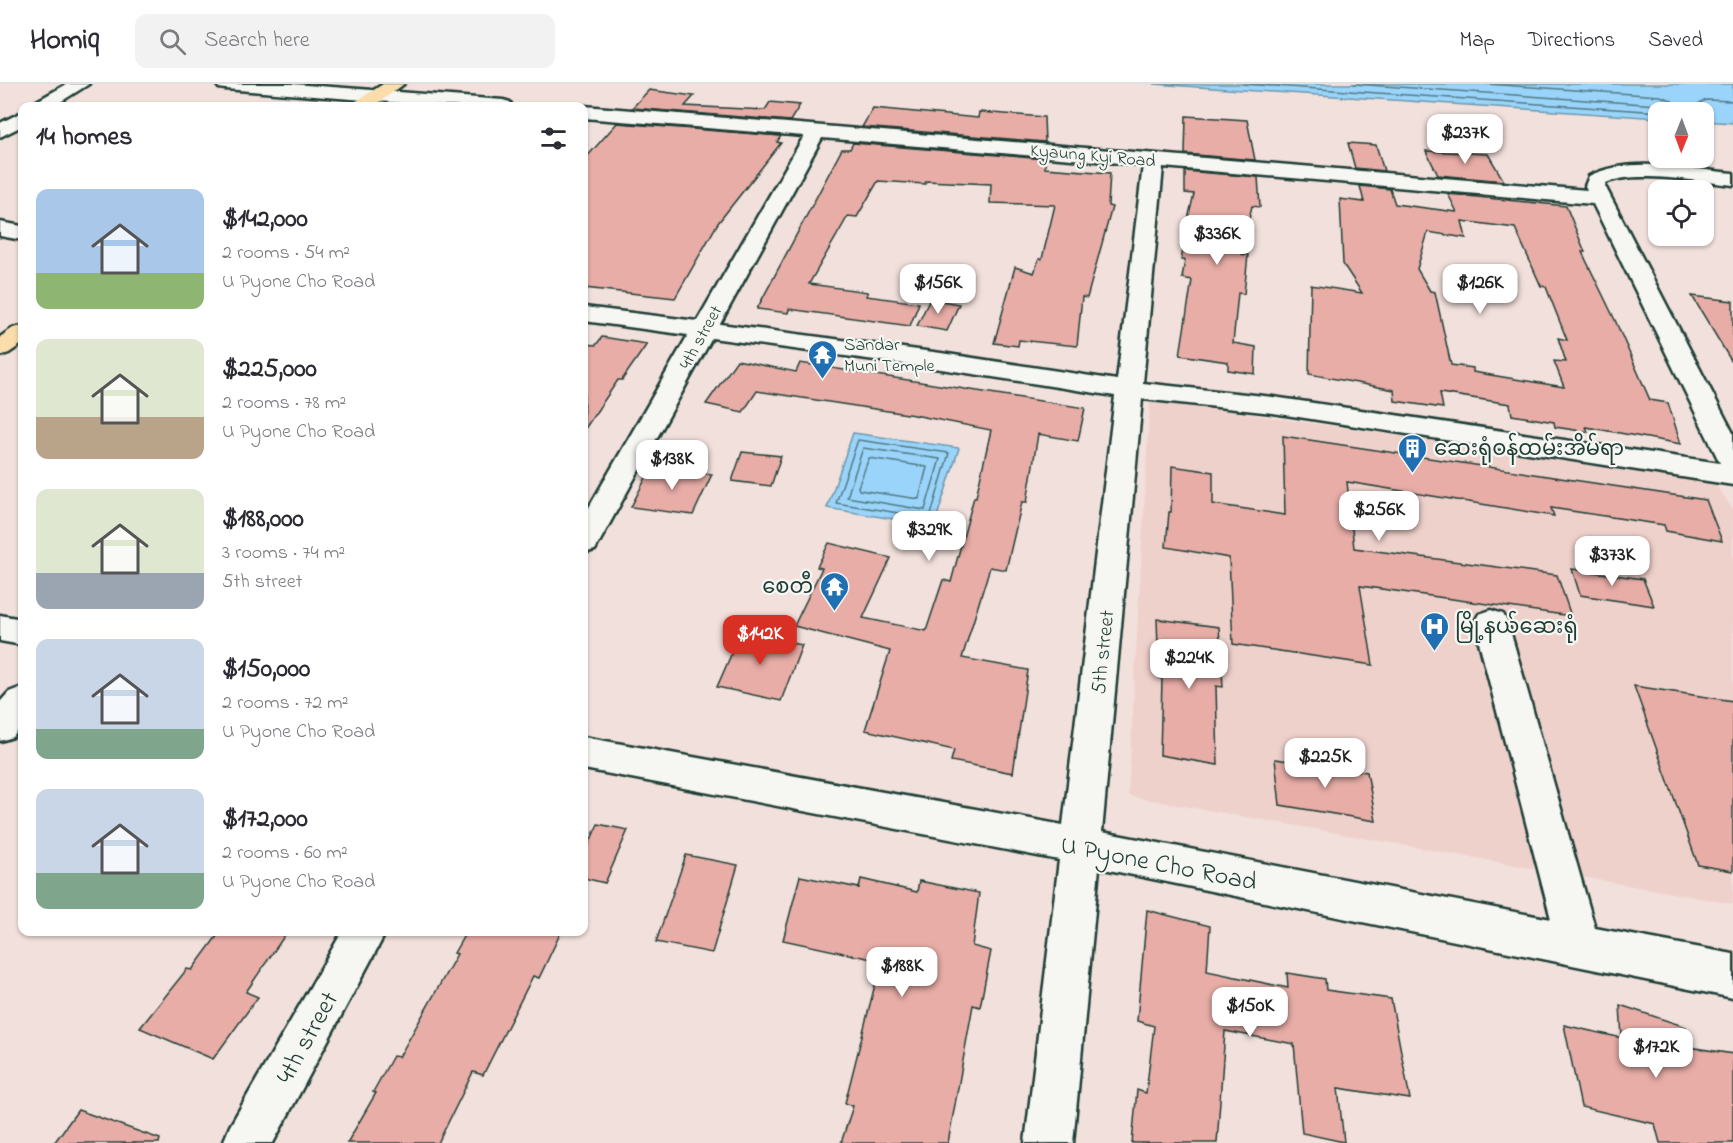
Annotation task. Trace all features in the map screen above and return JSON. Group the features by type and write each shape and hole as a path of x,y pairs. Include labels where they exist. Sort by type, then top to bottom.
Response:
{"main road":[{"path":"369,102 395,84"},
{"path":"0,348 18,336"}],"street":[{"path":"49,102 80,84"},
{"path":"225,84 369,102"},
{"name":"Kyaung Kyi Road","path":"588,115 1602,198"},
{"path":"0,131 18,120"},
{"name":"4th street","path":"588,535 816,132"},
{"name":"5th street","path":"1049,1143 1154,160"},
{"path":"1733,179 1620,172 1596,180 1595,186 1733,461"},
{"path":"0,244 14,231"},
{"path":"588,315 941,361 1130,390 1273,405 1733,475"},
{"path":"1491,623 1579,945"},
{"path":"0,628 18,631"},
{"path":"0,726 18,706"},
{"name":"U Pyone Cho Road","path":"588,754 1081,846 1733,976"},
{"name":"4th street","path":"246,1143 363,936"}],"shaded area":[{"name":"မြို့နယ်ဆေးရုံ","path":"1150,400 1713,481 1733,509 1733,904 1128,796"}],"water":[{"path":"1154,84 1733,84 1733,123 1714,122 1714,102 1648,102 1648,117"},
{"path":"853,433 959,448 934,526 827,508"}],"building":[{"path":"649,90 694,96 685,106 765,110 770,102 800,105 790,121 632,108"},
{"path":"873,108 978,118 979,112 1044,117 1045,142 862,127"},
{"path":"1186,116 1247,120 1255,160 1185,154"},
{"path":"617,123 781,136 777,142 781,143 718,223 675,298 588,288 588,156"},
{"path":"853,143 1045,159 1045,168 1110,173 1108,206 1112,207 1087,298 1082,297 1077,346 1019,340 1018,346 994,343 1015,267 1034,273 1039,259 1042,259 1055,205 990,203 991,184 878,181 857,217 848,216 809,284 868,292 866,296 919,303 910,326 789,309 788,313 757,309 842,149 850,149"},
{"path":"1348,143 1376,145 1384,171 1355,168"},
{"path":"1426,151 1488,154 1504,181 1438,175"},
{"path":"1185,171 1258,177 1260,207 1252,206 1241,254 1248,255 1244,294 1238,293 1233,343 1256,347 1255,374 1228,370 1228,362 1180,355 1192,280 1182,278 1185,260 1181,260 1185,240 1183,240 1194,194 1185,193"},
{"path":"1360,186 1390,189 1395,204 1457,212 1448,194 1566,206 1585,252 1582,252 1650,400 1668,403 1681,444 1586,427 1588,432 1555,427 1554,422 1512,415 1510,404 1440,393 1443,408 1395,401 1394,390 1309,374 1311,285 1362,293 1343,264 1340,199 1364,202","holes":["1462,221 1515,228 1541,286 1546,287 1567,340 1558,338 1566,362 1554,361 1564,387 1473,372 1473,368 1451,365 1435,292 1430,291 1417,269 1428,232 1466,238"]},
{"path":"1692,296 1733,301 1733,364"},
{"path":"930,299 959,304 947,331 917,326"},
{"path":"602,337 647,344 622,380 618,380 588,424 588,344 596,345"},
{"path":"737,360 796,372 800,363 1085,408 1078,441 1038,434 1027,502 1022,502 1006,570 990,567 962,658 1028,670 1013,773 951,761 954,750 865,730 890,651 794,626 822,568 817,567 829,543 891,558 863,618 926,631 943,580 951,582 974,497 976,497 991,430 914,415 757,391 743,412 706,404"},
{"path":"1283,436 1706,500 1722,541 1666,531 1664,525 1551,508 1554,516 1347,482 1354,548 1557,575 1571,616 1360,586 1373,665 1233,644 1229,558 1166,547 1169,512 1171,512 1172,466 1213,472 1213,504 1285,515"},
{"path":"742,452 781,456 771,486 732,481"},
{"path":"652,466 712,474 693,515 631,507"},
{"path":"1572,569 1643,579 1654,606 1580,595"},
{"path":"1157,619 1219,627 1223,687 1216,686 1218,765 1160,755 1162,679 1159,678"},
{"path":"741,632 802,645 781,701 717,687"},
{"path":"1634,686 1733,701 1733,871 1698,865"},
{"path":"1275,759 1367,772 1376,821 1280,805"},
{"path":"598,824 628,830 605,883 588,879 588,846"},
{"path":"686,855 738,865 712,953 656,942"},
{"path":"800,876 859,888 861,879 917,892 919,881 979,893 972,946 991,951 980,1007 973,1005 948,1143 841,1143 853,1106 845,1103 881,961 783,940"},
{"path":"1147,910 1210,926 1207,971 1288,988 1287,973 1325,979 1326,990 1391,999 1410,1099 1338,1088 1344,1142 1302,1133 1294,1044 1225,1031 1217,1143 1132,1143 1137,1090 1146,1093 1154,1026 1137,1021"},
{"path":"217,936 284,936 246,992 258,997 213,1059 140,1028 187,969 192,970"},
{"path":"464,936 559,936 539,978 533,976 483,1075 473,1072 438,1143 347,1143 376,1093 373,1092 393,1056 399,1057 457,954 454,953"},
{"path":"1620,1005 1686,1027 1689,1047 1733,1054 1733,1143 1660,1143 1655,1124 1581,1107 1564,1025 1622,1038"},
{"path":"78,1110 160,1139 159,1143 54,1143"}],"place":[{"name":"Sandar Muni Temple","path":"823,380"},
{"name":"ဆေးရုံဝန်ထမ်းအိမ်ရာ","path":"1413,474"},
{"name":"စေတီ","path":"834,612"},
{"name":"မြို့နယ်ဆေးရုံ","path":"1434,652"}]}
